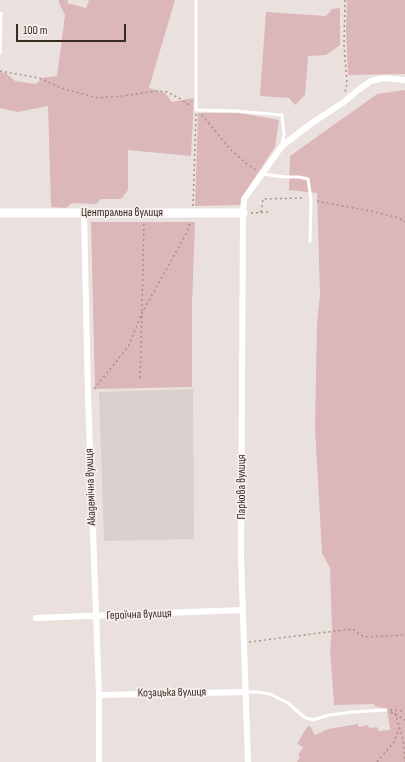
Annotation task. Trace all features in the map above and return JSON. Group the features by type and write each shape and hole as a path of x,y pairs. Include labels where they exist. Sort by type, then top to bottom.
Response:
{"street":[{"name":"Паркова вулиця","path":"248,762 242,610 244,199 282,146 312,123 344,102 371,81 383,78 405,80"},
{"name":"Центральна вулиця","path":"0,213 245,213"},
{"name":"Академічна вулиця","path":"84,213 88,396 99,695 99,762"},
{"name":"Героїчна вулиця","path":"36,618 242,610"},
{"name":"Козацька вулиця","path":"99,695 246,692"}],"lane":[{"path":"196,0 196,110 236,111 282,115 284,135 282,146"},
{"path":"0,53 1,13"},
{"path":"261,174 308,179 311,199 310,242"},
{"path":"246,692 270,694 288,703 304,717 313,720 353,712 386,710"}],"path":[{"path":"344,102 347,83 344,45 345,0"},
{"path":"0,71 39,78 61,88 98,98 157,91 167,92 179,98 196,110 207,120 230,149 261,174"},
{"path":"88,396 128,346 142,313 187,232 193,214 196,110"},
{"path":"261,212 263,198 301,197 319,202 375,212 399,218 405,222"},
{"path":"245,213 270,212"},
{"path":"140,378 144,213"},
{"path":"244,642 352,629 364,637 405,635"},
{"path":"386,710 405,711"},
{"path":"386,710 395,713 405,720"},
{"path":"395,713 403,740 405,762"},
{"path":"377,762 394,742 400,726"}],"shaded area":[{"path":"59,0 68,0 67,3 86,8 89,0 175,0 149,88 165,93 172,102 194,98 191,156 128,150 128,190 121,199 101,199 96,204 72,203 66,208 51,207 48,106 18,112 0,108 0,72 6,73 15,81 36,84 42,78 57,76 65,15"},
{"path":"347,0 405,0 405,74 348,75 346,32"},
{"path":"340,8 340,45 326,55 308,56 305,95 295,105 289,98 260,96 266,12 326,16 332,9"},
{"path":"405,90 405,762 297,762 300,757 298,756 303,747 297,744 307,727 310,726 315,735 328,729 358,724 359,727 368,725 369,728 377,727 379,731 390,730 387,709 375,706 374,704 334,705 330,650 332,628 330,568 322,553 315,428 317,324 320,295 317,193 289,190 290,156 377,94"},
{"path":"198,113 240,113 279,120 275,147 242,197 241,205 195,206"},
{"path":"91,222 195,222 192,304 192,387 95,389"},
{"path":"193,389 194,539 104,541 99,392"}]}
